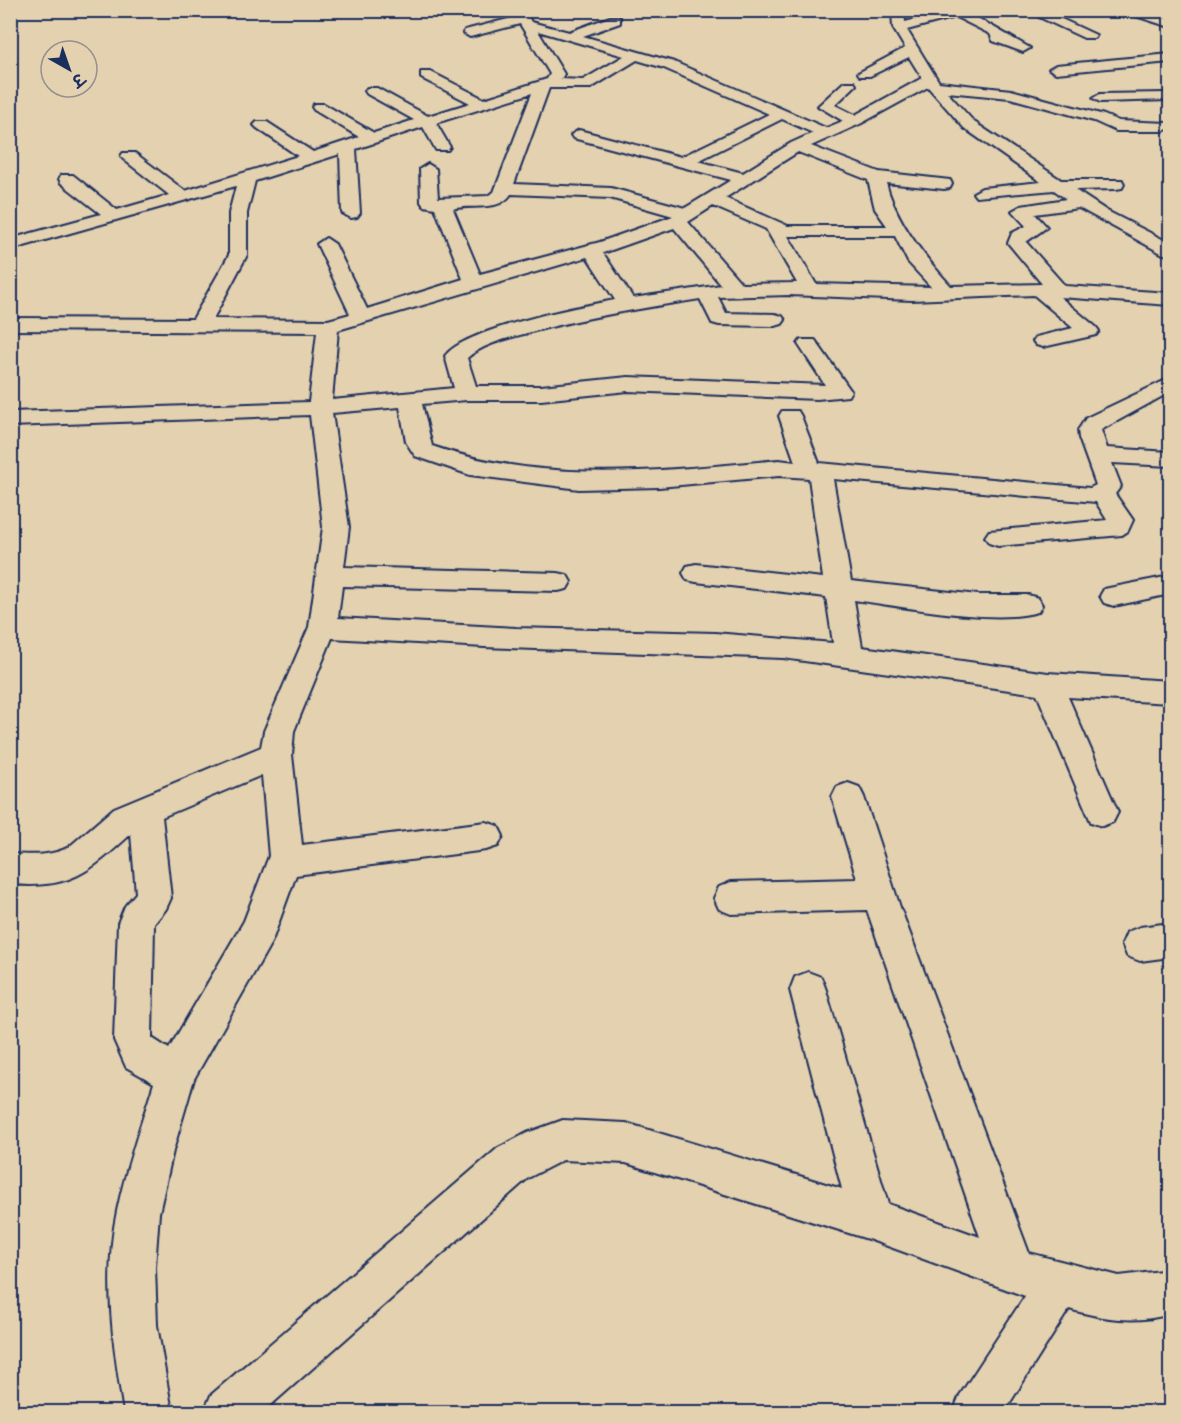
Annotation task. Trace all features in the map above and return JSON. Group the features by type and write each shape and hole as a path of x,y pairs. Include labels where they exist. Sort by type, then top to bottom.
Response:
{"street":[{"path":"898,10 899,28 932,83 954,111 975,130 1108,219 1170,250"},
{"path":"1030,10 1088,43"},
{"path":"1123,10 1170,23"},
{"path":"899,28 962,12 996,32 998,38 1023,48"},
{"path":"428,169 430,202 446,205 494,200 502,195 547,84 557,75 522,18"},
{"path":"470,33 522,18 704,78 828,134"},
{"path":"571,36 615,20"},
{"path":"1122,47 1146,61"},
{"path":"865,73 912,50"},
{"path":"10,245 247,178 547,84 586,86 636,55"},
{"path":"1056,69 1170,58"},
{"path":"426,75 483,105"},
{"path":"10,324 86,323 199,327 328,326 474,282 592,250 684,218 797,146 828,134 932,83 1011,94 1099,118 1116,126 1163,126"},
{"path":"849,85 825,106 855,121"},
{"path":"1100,98 1168,90 1163,126 1169,140 1117,141"},
{"path":"372,91 428,122 442,147"},
{"path":"319,107 373,139"},
{"path":"683,162 783,113"},
{"path":"262,125 311,158"},
{"path":"579,135 744,178"},
{"path":"797,146 876,177 944,184"},
{"path":"348,147 351,213"},
{"path":"129,156 182,197"},
{"path":"876,177 884,209 915,258 946,294"},
{"path":"199,327 238,255 238,213 247,178"},
{"path":"67,179 114,216"},
{"path":"982,193 1057,185 1116,184"},
{"path":"504,189 610,192 684,218 736,290"},
{"path":"714,200 774,228 795,232 900,231"},
{"path":"1043,341 1089,331 1049,289 1017,243 1018,237 1038,227 1021,211 1082,202"},
{"path":"446,205 443,207 474,282"},
{"path":"774,228 810,290"},
{"path":"326,244 361,317"},
{"path":"592,250 627,303"},
{"path":"467,393 456,359 461,350 502,334 627,303 706,292 810,290 884,294 946,294 1049,289 1170,299"},
{"path":"706,292 718,319 775,320"},
{"path":"148,1413 134,1325 133,1267 138,1212 153,1151 177,1072 259,929 284,862 285,837 276,755 279,731 323,627 336,519 320,408 328,326"},
{"path":"10,419 320,408 410,401 467,393 541,393 628,384 817,393 840,391 808,344"},
{"path":"410,401 418,442 423,451 470,467 579,481 659,479 763,468 815,470 1090,496 1102,493 1109,486 1089,430 1094,423 1170,384"},
{"path":"790,416 815,470 831,528 837,589 849,656"},
{"path":"1097,455 1170,459"},
{"path":"998,537 1113,529 1119,525 1120,520 1102,493"},
{"path":"696,573 978,605 1028,605"},
{"path":"329,576 558,582"},
{"path":"1114,596 1170,585"},
{"path":"323,627 483,637 716,644 816,650 1048,684 1170,692"},
{"path":"1048,684 1102,812"},
{"path":"10,869 37,871 64,866 81,858 126,818 276,755"},
{"path":"848,797 879,894 1014,1271"},
{"path":"145,809 154,898 137,917 136,923 134,1040 136,1050 143,1058 177,1072"},
{"path":"284,862 486,836"},
{"path":"730,898 879,894"},
{"path":"808,990 871,1219"},
{"path":"228,1413 513,1163 541,1147 562,1140 626,1143 871,1219 1014,1271 1059,1284 1119,1298 1155,1296 1170,1292"},
{"path":"977,1413 1059,1284"}]}
